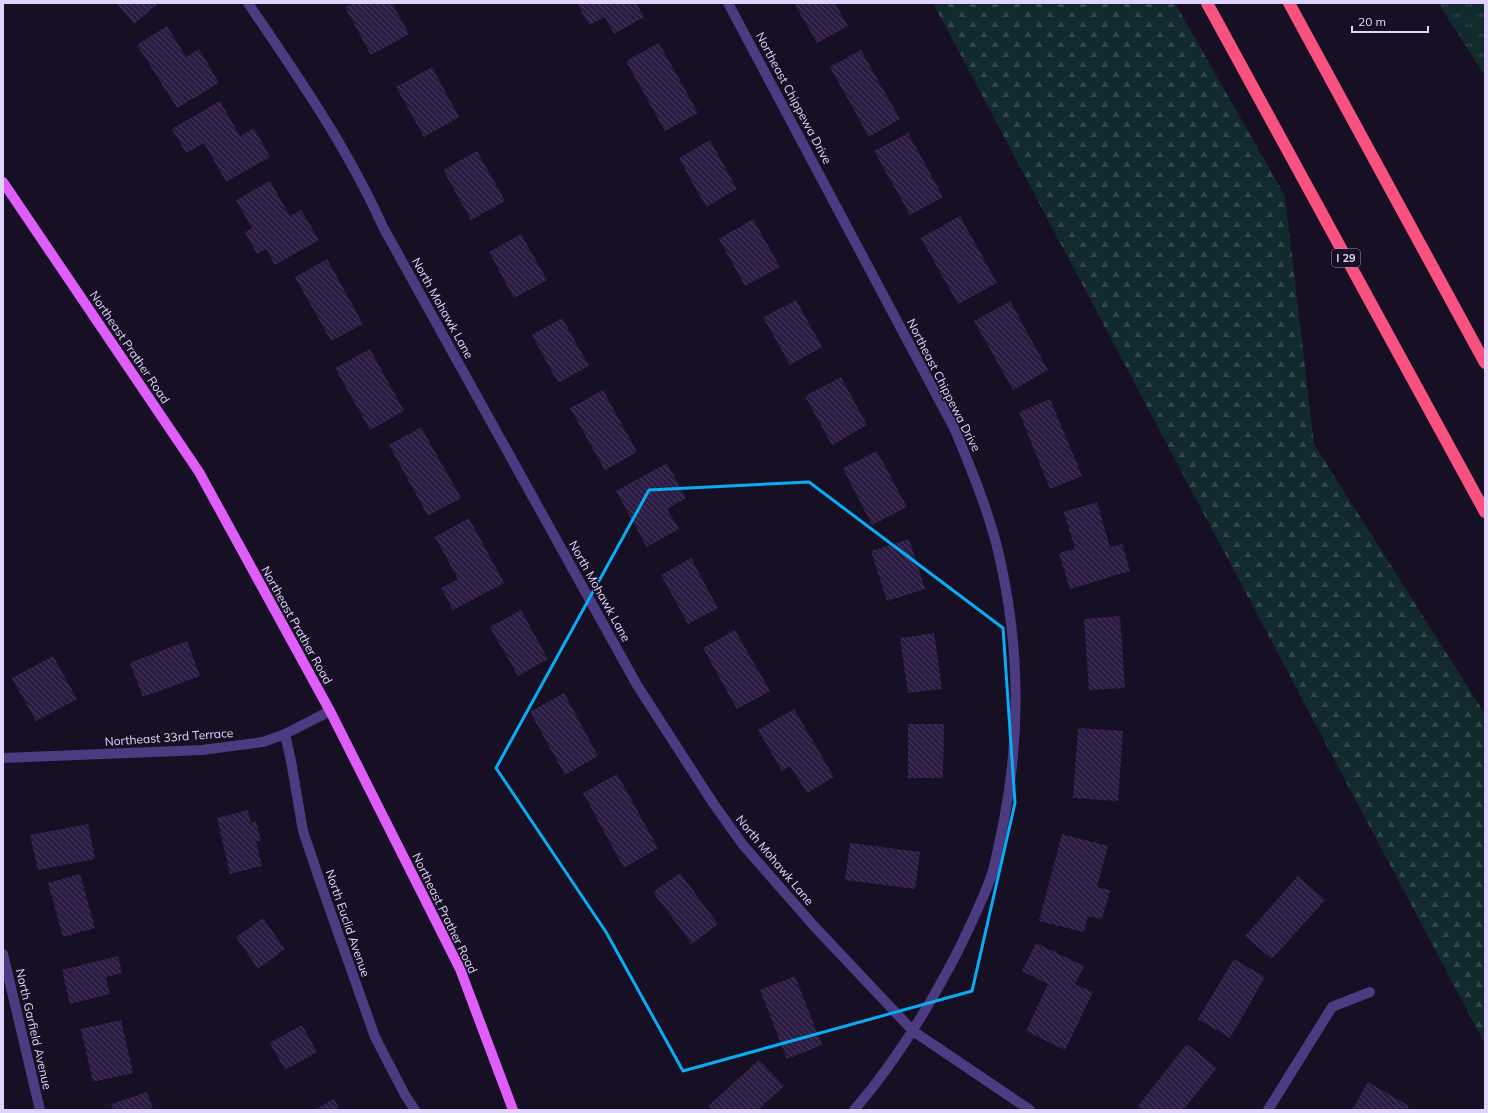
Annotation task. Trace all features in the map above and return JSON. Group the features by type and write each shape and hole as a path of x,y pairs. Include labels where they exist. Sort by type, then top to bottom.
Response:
{"highway":[{"name":"I 29","path":"1208,3 1485,512"},
{"path":"1289,3 1485,363"}],"main road":[{"name":"Northeast Prather Road","path":"3,182 199,472 330,711 460,969 513,1110"}],"street":[{"name":"North Mohawk Lane","path":"248,3 309,92 356,170 383,227 637,686 687,764 743,845 814,926 913,1031 1030,1110"},
{"name":"Northeast Chippewa Drive","path":"728,3 956,430 980,490 999,553 1008,595 1015,660 1016,725 1010,790 997,854 991,875 968,930 942,982 913,1031 871,1090 854,1110"},
{"name":"Northeast 33rd Terrace","path":"3,758 202,750 263,742 285,734 330,711"},
{"name":"North Euclid Avenue","path":"285,734 303,831 326,898 375,1037 405,1095 415,1110"},
{"name":"North Garfield Avenue","path":"3,954 40,1110"},
{"path":"1268,1110 1332,1007 1370,992"}],"highlighted area":[{"path":"809,482 1003,628 1015,803 972,991 683,1071 606,932 496,768 649,490"}],"green space":[{"path":"933,3 1175,3 1285,196 1314,444 1485,714 1485,1044"},
{"path":"1438,3 1485,3 1485,76"}],"building":[{"path":"116,3 159,3 134,24"},
{"path":"353,3 392,3 409,34 371,55 345,7"},
{"path":"577,3 636,3 644,17 614,34 605,17 589,25"},
{"path":"794,3 835,3 848,26 817,43"},
{"path":"167,26 186,57 199,49 219,83 177,108 137,45"},
{"path":"659,43 698,113 665,131 626,61"},
{"path":"861,50 900,119 869,137 830,67"},
{"path":"432,67 459,117 424,137 396,87"},
{"path":"220,101 240,136 254,128 270,157 226,182 204,143 186,153 172,129"},
{"path":"908,133 943,197 910,215 874,151"},
{"path":"710,140 737,189 706,207 679,158"},
{"path":"477,151 505,201 471,220 443,170"},
{"path":"270,181 290,216 301,210 319,240 275,265 266,249 257,254 245,232 252,228 236,200"},
{"path":"960,216 997,283 958,304 921,238"},
{"path":"753,219 780,267 745,286 719,239"},
{"path":"521,234 547,280 514,298 489,252"},
{"path":"327,259 363,324 331,341 295,277"},
{"path":"796,300 822,347 790,365 763,317"},
{"path":"1010,301 1048,370 1013,390 974,321"},
{"path":"562,318 589,366 558,383 532,335"},
{"path":"370,349 404,411 370,430 335,368"},
{"path":"841,377 867,425 832,445 805,396"},
{"path":"603,390 637,452 605,470 570,408"},
{"path":"1050,399 1082,476 1050,489 1019,412"},
{"path":"421,427 461,498 428,516 389,445"},
{"path":"877,451 907,507 872,525 843,468"},
{"path":"667,463 686,498 667,509 679,529 647,547 616,491"},
{"path":"1097,502 1110,547 1122,544 1130,571 1070,589 1059,553 1075,549 1064,512"},
{"path":"469,518 504,583 453,610 441,588 458,579 435,537"},
{"path":"909,539 925,589 887,601 871,551"},
{"path":"691,558 718,608 688,624 661,575"},
{"path":"521,610 548,659 518,676 490,627"},
{"path":"1120,616 1125,688 1089,690 1084,619"},
{"path":"735,630 770,691 737,709 703,648"},
{"path":"934,633 942,689 908,693 900,638"},
{"path":"187,641 200,676 143,697 130,663"},
{"path":"53,656 77,699 36,721 12,678"},
{"path":"564,693 598,756 565,775 530,712"},
{"path":"794,709 834,777 807,793 790,766 782,771 758,730"},
{"path":"908,724 944,724 943,778 908,778"},
{"path":"1078,728 1123,731 1118,801 1073,798"},
{"path":"617,774 658,848 624,868 583,793"},
{"path":"248,810 251,823 256,821 261,841 256,841 262,866 230,874 217,818"},
{"path":"88,824 95,859 38,870 30,835"},
{"path":"1062,834 1108,846 1097,887 1110,890 1102,919 1088,916 1084,932 1039,921"},
{"path":"850,843 920,852 915,889 845,880"},
{"path":"680,873 718,924 692,944 653,892"},
{"path":"80,874 95,928 63,937 48,883"},
{"path":"1298,876 1325,900 1272,959 1245,936"},
{"path":"263,918 285,949 258,969 236,937"},
{"path":"1036,943 1084,966 1075,984 1093,992 1065,1050 1026,1031 1048,984 1022,971"},
{"path":"118,956 122,973 106,977 110,994 70,1004 62,970"},
{"path":"1234,959 1265,977 1230,1038 1198,1019"},
{"path":"795,976 822,1045 787,1059 760,990"},
{"path":"121,1020 133,1073 93,1082 81,1029"},
{"path":"302,1025 317,1052 285,1070 270,1043"},
{"path":"1187,1044 1217,1068 1183,1110 1143,1110 1138,1106"},
{"path":"759,1060 784,1086 758,1110 712,1110 708,1106"},
{"path":"1368,1082 1409,1106 1407,1110 1352,1110"},
{"path":"147,1092 153,1110 113,1110 111,1104"},
{"path":"334,1099 340,1110 314,1110"}]}
